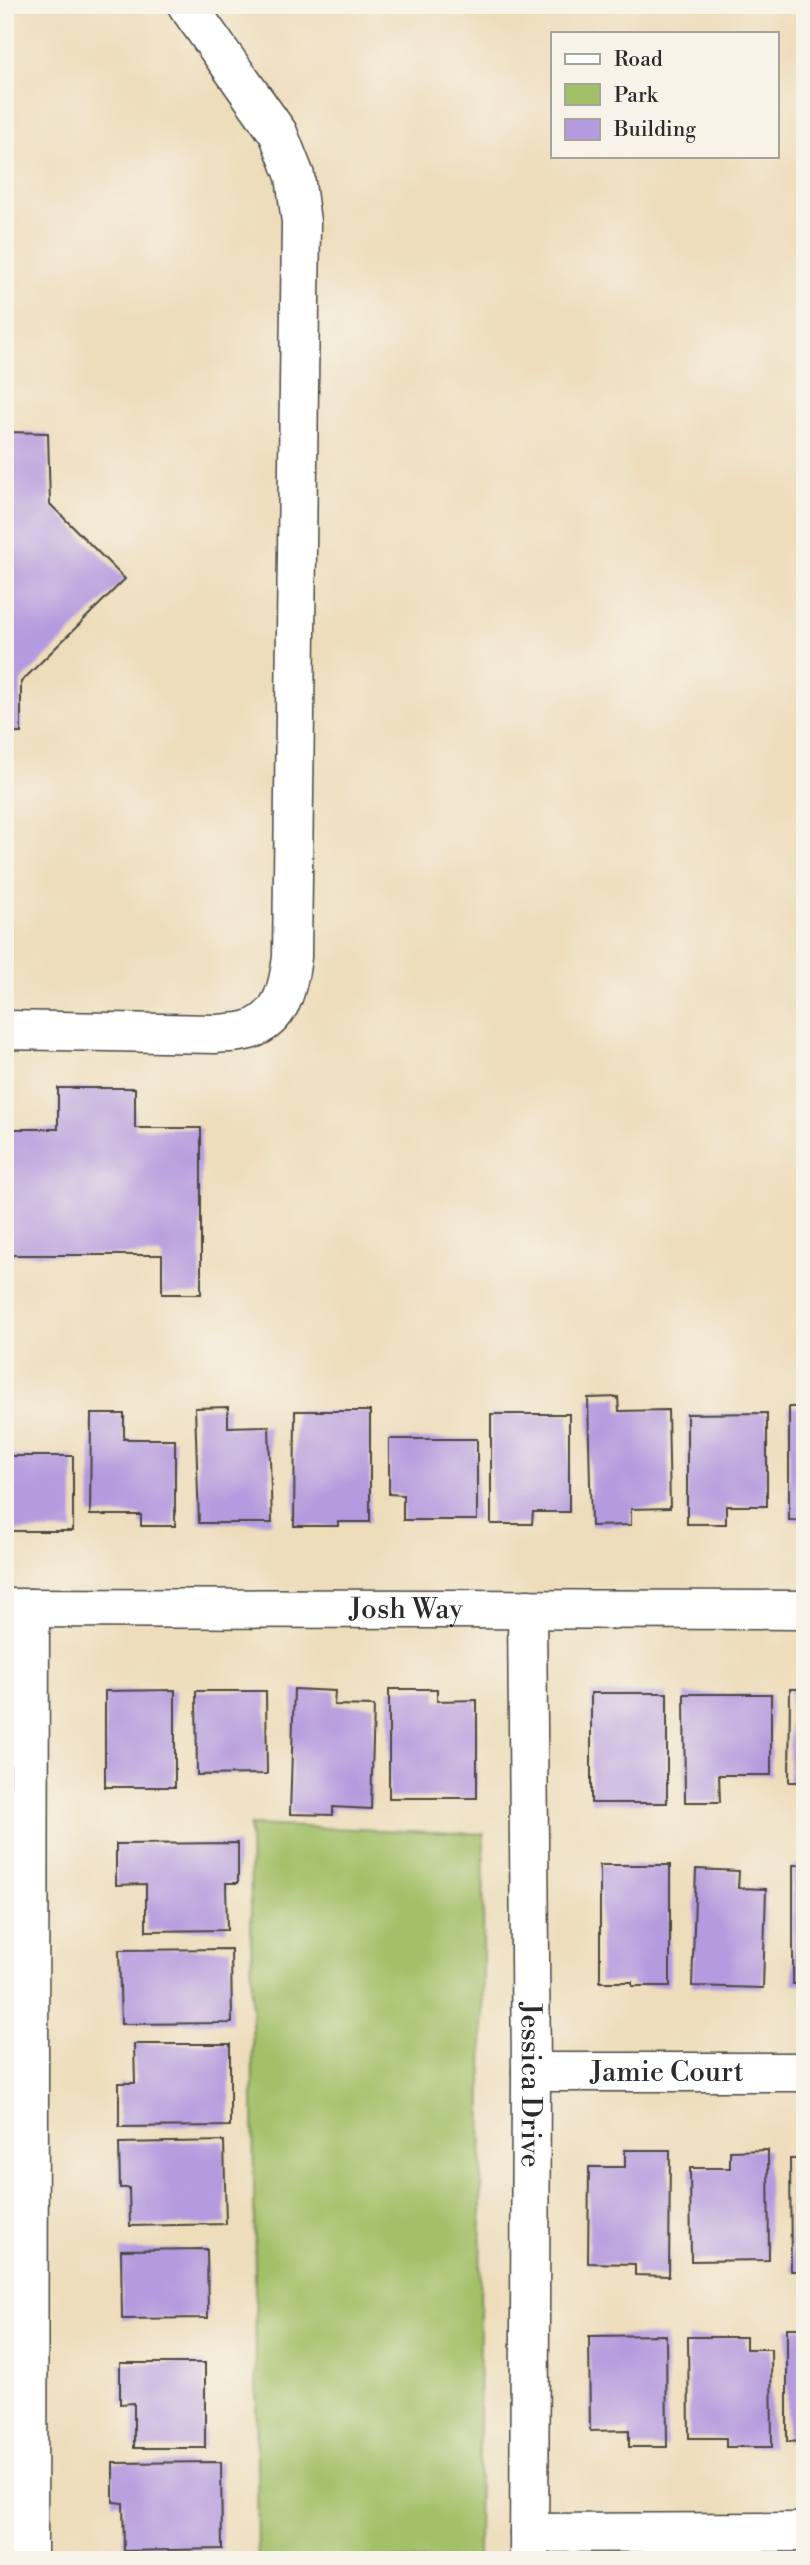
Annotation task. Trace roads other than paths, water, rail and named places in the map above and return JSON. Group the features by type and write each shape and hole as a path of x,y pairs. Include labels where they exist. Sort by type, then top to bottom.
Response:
{"street":[{"path":"5,1030 215,1034 248,1030 273,1017 287,990 292,943 301,222 295,176 278,133 187,5"},
{"path":"18,1608 16,2069 20,2546"},
{"name":"Josh Way","path":"18,1608 805,1610"},
{"name":"Jessica Drive","path":"527,1609 531,2072 529,2546"},
{"name":"Jamie Court","path":"531,2072 805,2071"},
{"path":"529,2546 805,2532"}]}
